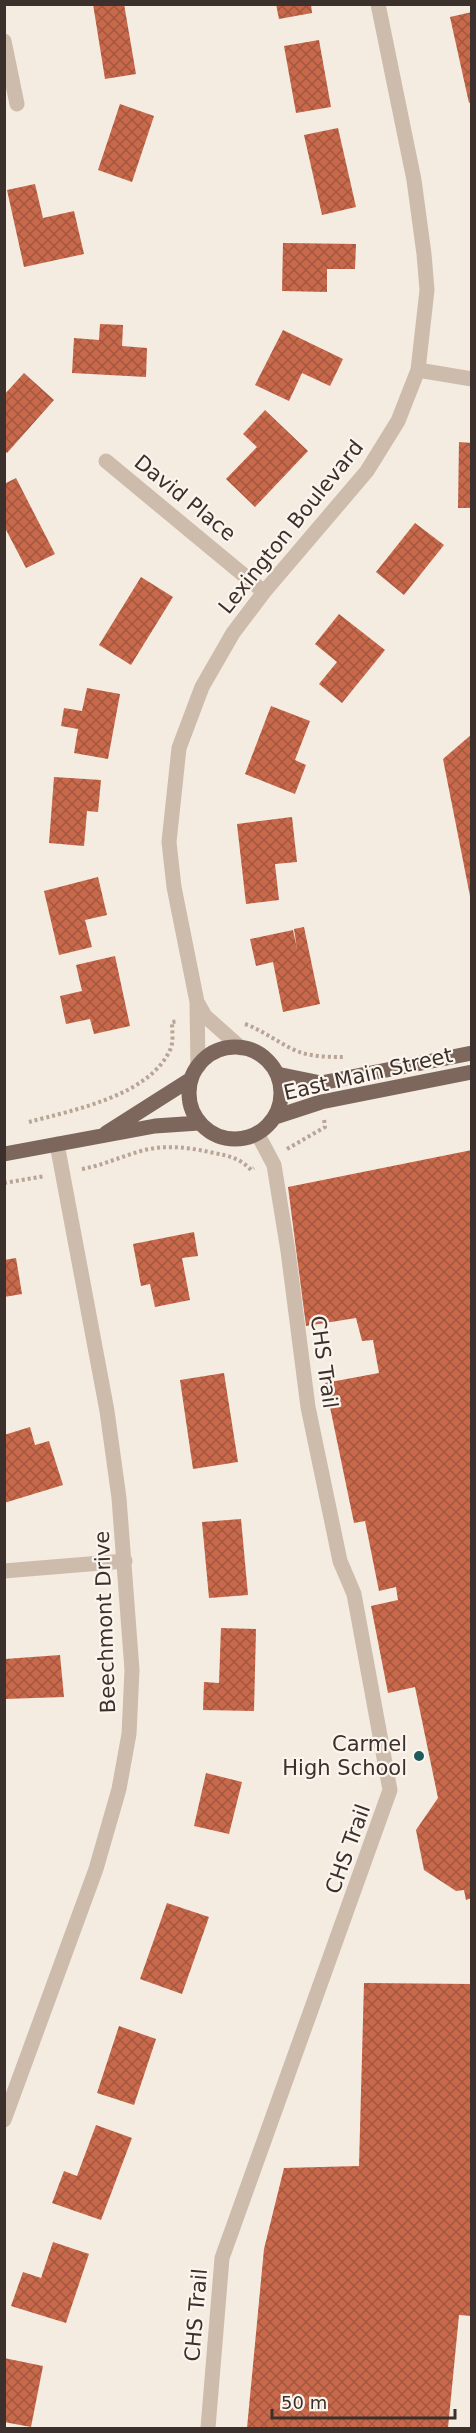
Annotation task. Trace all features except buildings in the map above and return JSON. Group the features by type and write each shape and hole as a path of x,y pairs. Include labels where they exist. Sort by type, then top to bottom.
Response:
{"main road":[{"path":"98,1137 194,1073 211,1053 226,1048 241,1048 255,1052 268,1061 277,1074 281,1088 280,1103 275,1118 265,1129 236,1139 221,1137 208,1131 199,1123 190,1106 189,1091 194,1073"},
{"name":"East Main Street","path":"277,1074 321,1083 471,1053"},
{"name":"East Main Street","path":"275,1118 321,1102 471,1072"},
{"path":"4,1154 155,1126 199,1123"}],"street":[{"name":"Lexington Boulevard","path":"241,1048 205,1016 198,1002 174,887 169,842 179,748 202,687 233,633 264,592 368,471 398,421 418,370 426,290 424,254 414,180 378,4"},
{"path":"4,41 17,104"},
{"path":"418,370 471,379"},
{"name":"David Place","path":"106,461 264,592"},
{"name":"Lexington Boulevard","path":"194,1073 198,1002"},
{"name":"CHS Trail","path":"208,2428 222,2258 390,1790 354,1594 340,1561 308,1407 288,1251 274,1165 257,1133"},
{"name":"Beechmont Drive","path":"4,2120 96,1869 119,1789 129,1734 132,1670 119,1498 107,1411 57,1144"},
{"path":"4,1571 125,1561"}],"path":[{"path":"29,1122 88,1106 128,1090 157,1069 170,1050 172,1022"},
{"path":"240,1022 259,1029 298,1051 325,1057"},
{"path":"289,1148 325,1127"},
{"path":"92,1167 147,1150 188,1147 232,1156 251,1170 253,1169"},
{"path":"4,1184 34,1178"}],"place":[{"name":"Carmel High School","path":"419,1756"}]}
